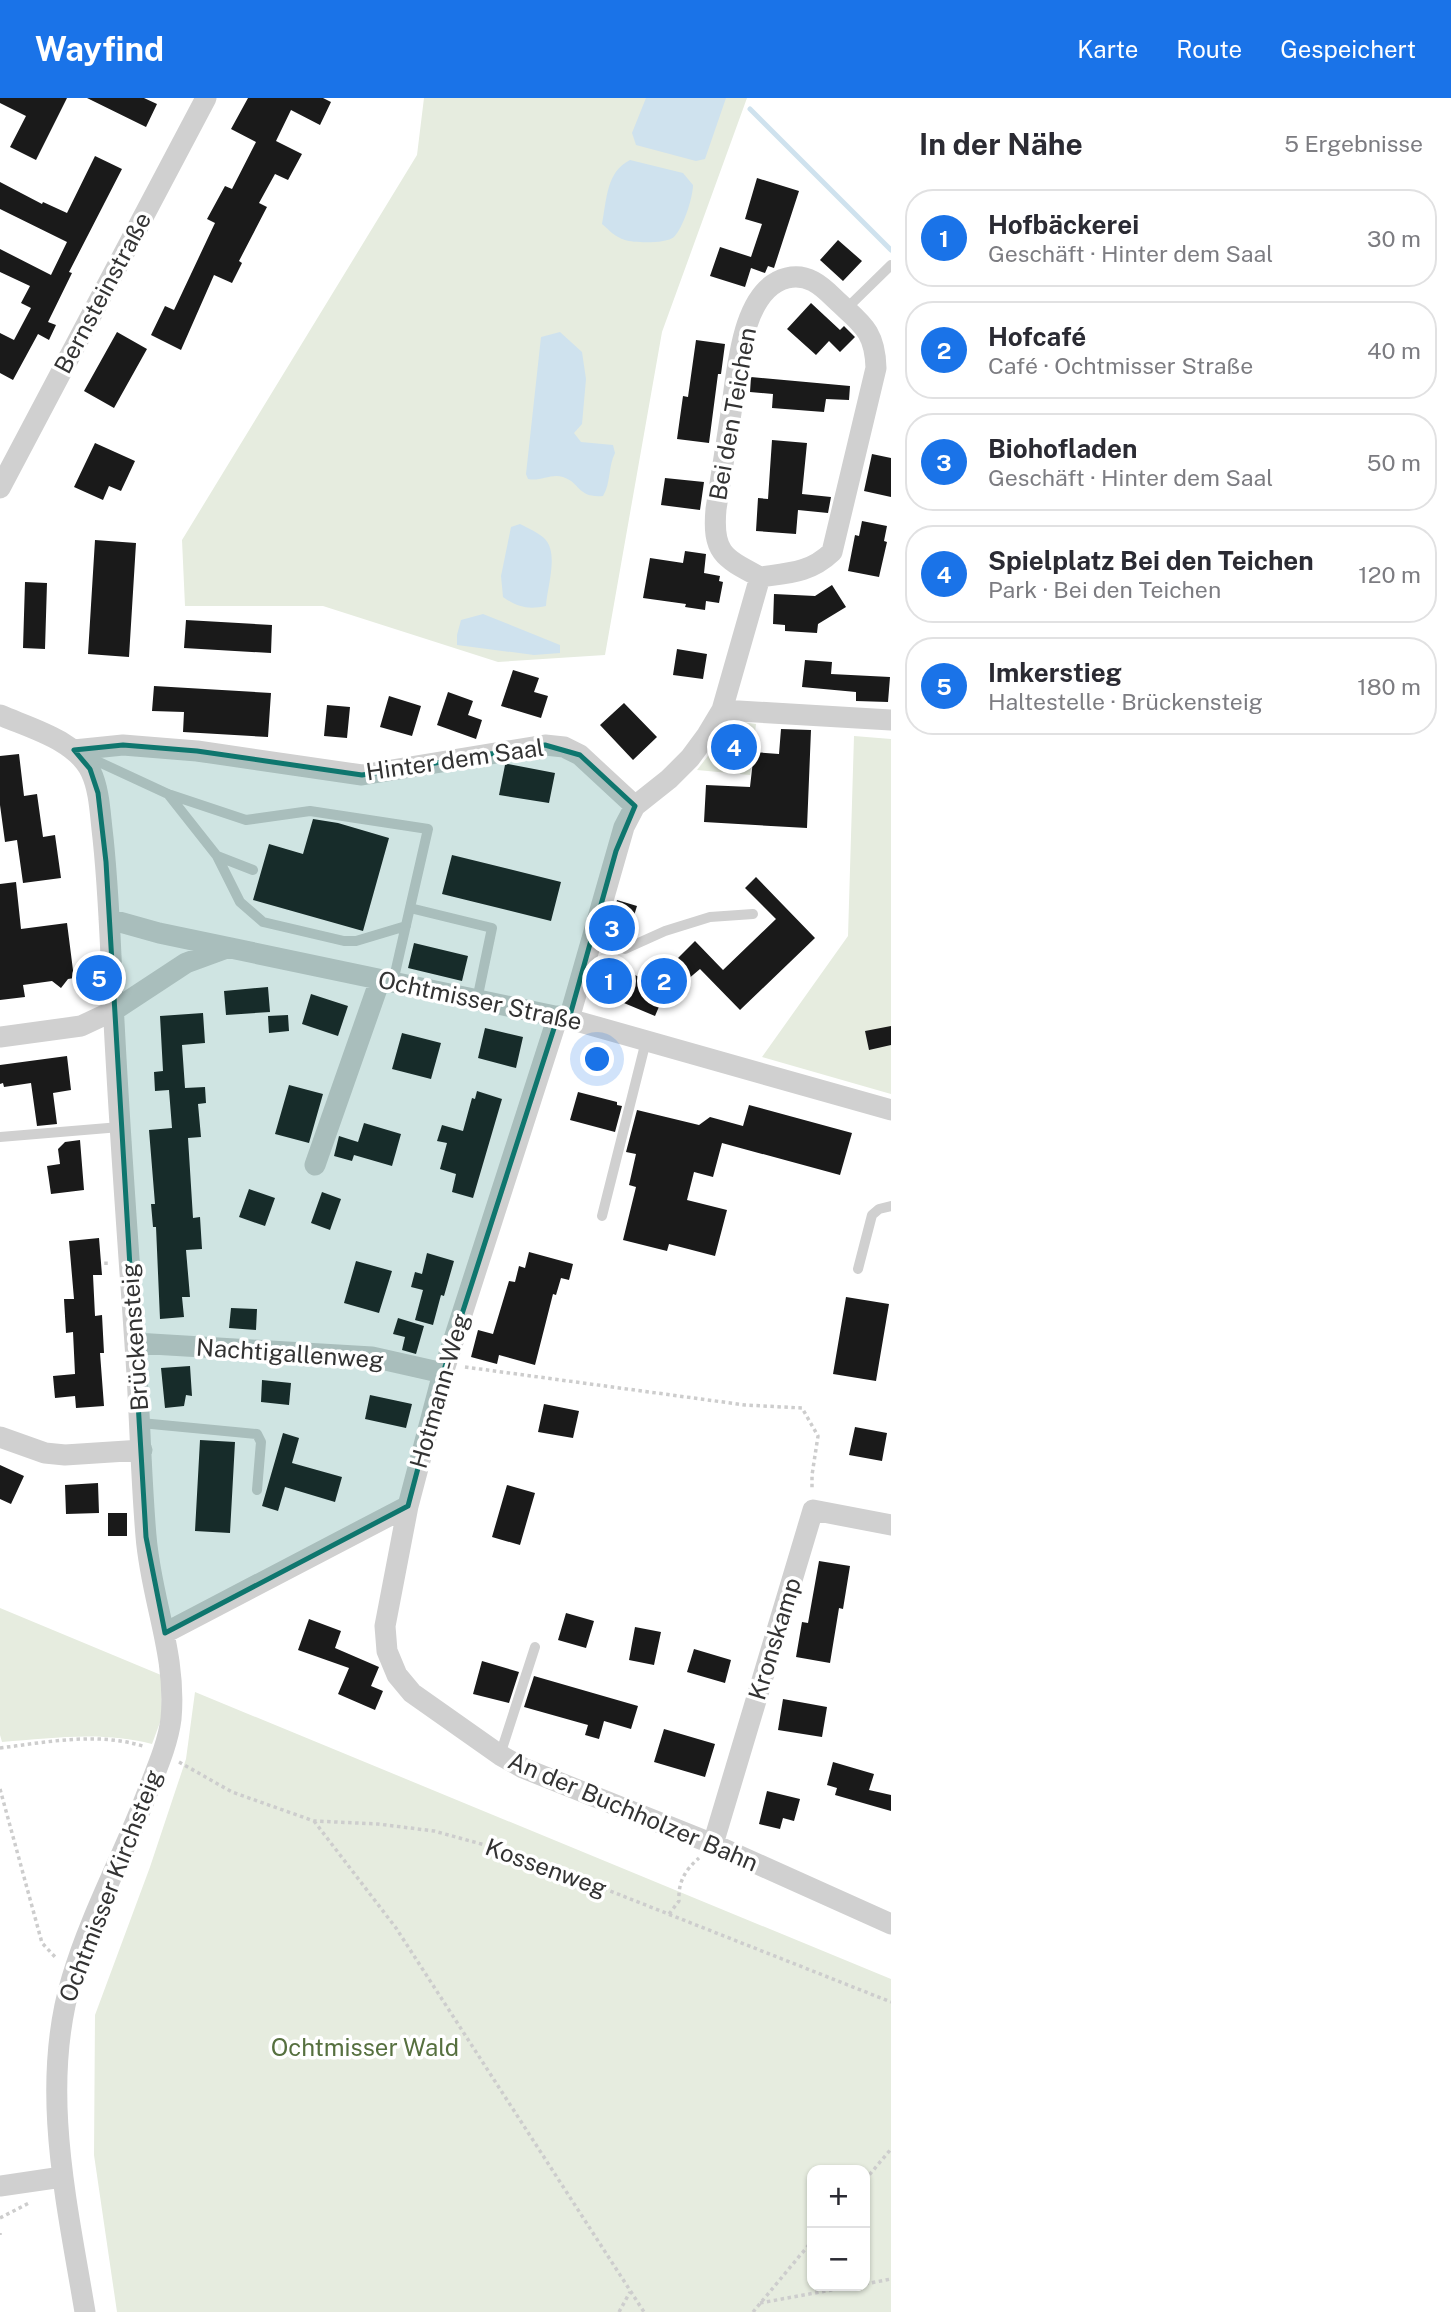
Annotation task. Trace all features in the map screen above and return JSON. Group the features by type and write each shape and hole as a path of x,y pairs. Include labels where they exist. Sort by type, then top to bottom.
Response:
{"street":[{"name":"Bernsteinstraße","path":"0,488 206,98"},
{"name":"Bei den Teichen","path":"796,275 817,282 869,332 875,348 876,368 832,552 820,564 800,571 760,577 720,550 714,530 739,360 748,320 760,295 774,281 796,275"},
{"path":"564,1018 591,941 616,851 635,806 690,758 722,710 760,577"},
{"path":"722,710 891,720"},
{"path":"0,715 74,750"},
{"name":"Hinter dem Saal","path":"74,750 124,745 197,751 362,775 545,745 564,747 580,755 635,806"},
{"name":"Brückensteig","path":"74,750 90,769 98,793 109,919 146,1537 153,1585 171,1665 173,1693 170,1726 163,1752"},
{"name":"Ochtmisser Straße","path":"109,919 159,933 564,1018 891,1110"},
{"name":"Ochtmisser Straße","path":"0,1037 81,1026 113,1011 186,962 229,948"},
{"path":"315,1165 386,981"},
{"name":"Hotmann-Weg","path":"408,1506 444,1368 564,1018"},
{"name":"Nachtigallenweg","path":"135,1343 372,1357 444,1368"},
{"path":"0,1437 45,1453 65,1455 142,1450"},
{"path":"165,1633 408,1506"},
{"name":"An der Buchholzer Bahn","path":"408,1506 385,1626 387,1651 397,1675 412,1693 500,1755 523,1768 713,1844 891,1924"},
{"path":"813,1510 891,1525"},
{"name":"Kronskamp","path":"713,1844 813,1510"},
{"name":"Ochtmisser Kirchsteig","path":"85,2312 62,2177 57,2118 57,2061 61,2018 72,1976 163,1752"},
{"path":"0,2186 62,2177"}],"lane":[{"path":"846,309 891,265"},
{"path":"74,750 168,794 246,820 310,811 428,829 406,926 386,981"},
{"path":"168,794 217,856 240,902 263,922 344,941 356,941 406,926"},
{"path":"217,856 253,870"},
{"path":"410,908 492,928 477,1000"},
{"path":"591,941 625,949 665,931 710,916 753,914"},
{"path":"602,1216 646,1041"},
{"path":"0,1137 120,1126"},
{"path":"858,1269 872,1215 879,1209 891,1206"},
{"path":"141,1423 257,1434 261,1442 257,1490"},
{"path":"500,1755 535,1647"}],"path":[{"path":"106,1258 106,1265"},
{"path":"444,1368 745,1405 802,1408 818,1436 812,1475 813,1510"},
{"path":"0,1748 82,1738 130,1742 163,1752"},
{"name":"Kossenweg","path":"194,1771 232,1793 314,1821 377,1824 434,1831 514,1853 891,2002"},
{"path":"0,1789 42,1943 72,1976"},
{"path":"314,1821 396,1928 644,2312"},
{"path":"669,1914 679,1901 678,1887 689,1867 713,1844"},
{"path":"870,2174 891,2149"},
{"path":"753,2312 807,2247"},
{"path":"870,2283 891,2279"},
{"path":"760,2303 826,2291"},
{"path":"619,2312 630,2292"}],"highlighted area":[{"path":"123,745 197,751 362,775 545,745 580,755 635,806 616,851 569,1019 558,1016 443,1373 408,1506 165,1633 146,1537 106,862 98,793 90,769 74,750"}],"green space":[{"path":"424,98 747,98 662,332 605,655 498,662 323,606 185,606 182,540 417,155"},
{"path":"735,721 756,724 750,775 697,770"},
{"path":"854,736 891,739 891,1094 762,1057 848,936"},
{"path":"0,1608 161,1675 162,1717 152,1744 96,1737 2,1742"},
{"name":"Ochtmisser Wald","path":"195,1692 891,1979 891,2312 117,2312 94,2155 95,2015 150,1867 186,1759"}],"water":[{"path":"646,98 726,98 705,159 696,161 636,145 632,133"},
{"path":"630,160 683,173 693,185 684,220 674,237 664,241 629,241 618,237 602,224 612,179 622,165"},
{"path":"560,332 582,352 586,379 582,424 574,433 581,442 613,445 615,453 603,496 588,495 563,477 532,480 528,479 526,474 541,337"},
{"path":"520,524 540,535 549,545 552,562 546,606 523,607 503,597 501,576 511,527"},
{"path":"483,614 560,645 560,653 534,655 457,645 461,620"}],"building":[{"path":"0,98 67,98 36,160 10,147 26,116 0,103"},
{"path":"87,98 144,98 157,104 146,127"},
{"path":"248,98 323,98 331,102 320,125 291,110 276,141 302,154 288,180 275,174 259,203 267,207 239,261 242,263 232,283 214,275 181,350 151,335 165,306 174,310 215,223 207,219 225,186 232,189 256,142 231,129"},
{"path":"95,156 122,169 69,272 72,273 48,322 56,325 49,340 38,334 13,380 0,373 0,333 14,340 31,308 21,303 30,286 0,272 0,249 51,275 67,242 0,209 0,182 42,204 43,202 67,213"},
{"path":"757,178 799,191 774,268 768,266 765,273 751,268 745,287 710,276 720,247 751,257 762,224 745,219"},
{"path":"838,240 862,261 843,281 820,260"},
{"path":"811,303 840,330 844,326 855,337 840,352 829,341 816,355 787,329"},
{"path":"117,332 147,349 114,408 84,391"},
{"path":"696,340 725,344 721,374 718,374 709,443 677,439 683,396 688,397"},
{"path":"751,377 850,386 849,400 826,399 824,412 772,408 773,394 750,392"},
{"path":"772,440 807,443 802,494 831,497 828,513 798,510 796,534 756,531 758,498 768,499"},
{"path":"95,443 135,461 121,491 109,486 103,500 74,487"},
{"path":"872,454 891,458 891,497 864,491"},
{"path":"665,478 704,482 700,510 661,505"},
{"path":"862,521 887,526 884,541 887,542 879,577 848,571 855,535 859,536"},
{"path":"95,540 136,543 129,657 88,654"},
{"path":"685,551 706,554 704,573 720,576 719,581 723,582 719,603 706,601 705,610 685,607 686,604 643,598 650,558 683,563"},
{"path":"25,582 47,583 45,649 23,648"},
{"path":"832,585 846,607 818,624 817,633 785,631 785,625 773,624 774,594 815,596"},
{"path":"186,620 272,625 271,653 184,648"},
{"path":"677,649 707,654 703,679 673,675"},
{"path":"805,660 832,662 831,674 890,677 888,702 856,701 856,692 802,687"},
{"path":"513,670 539,678 534,692 548,696 541,718 501,706"},
{"path":"154,686 271,693 268,737 183,732 184,712 152,711"},
{"path":"448,692 473,701 468,715 482,720 476,739 437,725"},
{"path":"389,696 421,706 412,736 380,727"},
{"path":"624,703 657,737 633,760 600,725"},
{"path":"327,705 350,707 347,738 324,736"},
{"path":"781,729 811,730 807,828 704,822 706,785 750,787 754,752 779,754"},
{"path":"19,754 24,796 37,794 43,837 55,835 61,878 23,883 17,840 5,842 0,805 0,756"},
{"path":"505,765 555,773 549,803 499,795"},
{"path":"313,819 338,823 389,838 363,931 253,900 269,844 303,854"},
{"path":"452,855 561,882 551,921 442,894"},
{"path":"756,877 815,938 740,1010 700,969 661,1002 655,1016 600,993 612,965 653,983 695,941 723,970 776,919 745,888"},
{"path":"16,882 21,929 67,923 74,978 68,979 61,988 52,981 23,985 25,997 0,1000 0,884"},
{"path":"617,900 637,906 627,938 608,932"},
{"path":"414,943 468,956 462,981 408,968"},
{"path":"268,987 270,1012 226,1015 224,991"},
{"path":"311,994 348,1006 338,1036 302,1024"},
{"path":"203,1013 205,1043 182,1045 185,1088 205,1087 206,1103 198,1104 201,1137 188,1138 193,1218 200,1217 202,1249 186,1250 190,1297 182,1297 184,1317 160,1319 156,1227 153,1227 151,1204 155,1204 149,1130 172,1128 169,1090 155,1091 154,1072 163,1071 160,1016"},
{"path":"288,1015 289,1031 269,1033 268,1016"},
{"path":"891,1026 891,1045 869,1050 865,1031"},
{"path":"485,1028 523,1037 516,1068 478,1058"},
{"path":"402,1033 441,1043 431,1079 392,1069"},
{"path":"67,1056 71,1090 53,1093 57,1124 37,1126 31,1083 4,1087 3,1083 0,1084 0,1065"},
{"path":"289,1085 323,1094 309,1143 275,1134"},
{"path":"477,1091 502,1099 473,1198 452,1192 456,1174 440,1169 447,1143 437,1141 442,1125 463,1131 472,1098 475,1099"},
{"path":"578,1092 617,1102 617,1105 622,1106 615,1132 570,1120"},
{"path":"749,1105 852,1133 840,1175 722,1143 713,1177 694,1172 687,1200 727,1210 715,1256 669,1244 667,1251 623,1240 636,1187 629,1185 636,1154 626,1152 637,1110 699,1125 710,1117 743,1126"},
{"path":"364,1123 401,1134 392,1166 354,1155 352,1161 334,1156 339,1136 358,1142"},
{"path":"80,1140 84,1190 51,1194 47,1166 60,1164 58,1149 65,1142"},
{"path":"249,1189 275,1198 265,1226 239,1217"},
{"path":"322,1192 341,1199 330,1230 311,1223"},
{"path":"99,1238 102,1275 93,1275 95,1316 102,1315 104,1353 100,1353 104,1406 76,1408 75,1396 55,1398 53,1376 75,1374 73,1332 66,1333 64,1299 74,1299 69,1241"},
{"path":"529,1252 573,1264 569,1280 561,1278 556,1295 553,1294 535,1365 499,1355 497,1364 471,1357 478,1330 493,1334 509,1281 515,1282 519,1266 525,1268"},
{"path":"427,1253 454,1261 433,1325 415,1320 423,1290 411,1287 415,1272 422,1274"},
{"path":"356,1261 392,1271 379,1313 344,1303"},
{"path":"846,1297 889,1304 876,1381 833,1374"},
{"path":"231,1308 257,1309 256,1330 229,1328"},
{"path":"398,1318 424,1326 416,1354 402,1350 405,1337 393,1334"},
{"path":"190,1366 192,1396 186,1395 184,1406 165,1408 161,1368"},
{"path":"262,1380 291,1383 289,1405 261,1402"},
{"path":"370,1395 412,1404 406,1428 365,1419"},
{"path":"544,1404 579,1411 573,1438 538,1432"},
{"path":"855,1427 887,1433 882,1461 849,1455"},
{"path":"283,1433 299,1438 292,1463 342,1477 335,1502 285,1487 278,1511 262,1506"},
{"path":"200,1440 235,1442 230,1533 195,1531"},
{"path":"0,1465 24,1476 11,1504 0,1499"},
{"path":"98,1483 99,1513 66,1514 65,1485"},
{"path":"507,1485 535,1493 520,1545 492,1537"},
{"path":"108,1513 127,1513 127,1536 108,1536"},
{"path":"819,1561 850,1566 843,1609 839,1608 830,1663 796,1657 802,1622 808,1623"},
{"path":"566,1613 594,1621 586,1648 558,1640"},
{"path":"309,1619 341,1631 335,1648 379,1667 371,1686 383,1691 375,1710 338,1694 349,1668 298,1650"},
{"path":"635,1627 661,1632 654,1665 629,1660"},
{"path":"694,1649 731,1660 725,1683 687,1672"},
{"path":"482,1661 519,1672 509,1703 473,1694"},
{"path":"534,1676 638,1706 631,1729 604,1721 599,1739 585,1735 588,1725 524,1707"},
{"path":"783,1699 827,1707 822,1737 778,1730"},
{"path":"664,1729 715,1744 705,1777 654,1762"},
{"path":"833,1762 874,1774 869,1790 891,1795 891,1811 835,1795 837,1788 827,1785"},
{"path":"767,1791 800,1799 794,1821 783,1818 780,1829 759,1824"}],"waterway":[{"path":"750,109 891,250"}],"place":[{"name":"Spielplatz Bei den Teichen","path":"734,747"},
{"name":"Biohofladen","path":"612,928"},
{"name":"Imkerstieg","path":"99,978"},
{"name":"Hofbäckerei","path":"609,981"},
{"name":"Hofcafé","path":"664,981"}]}
